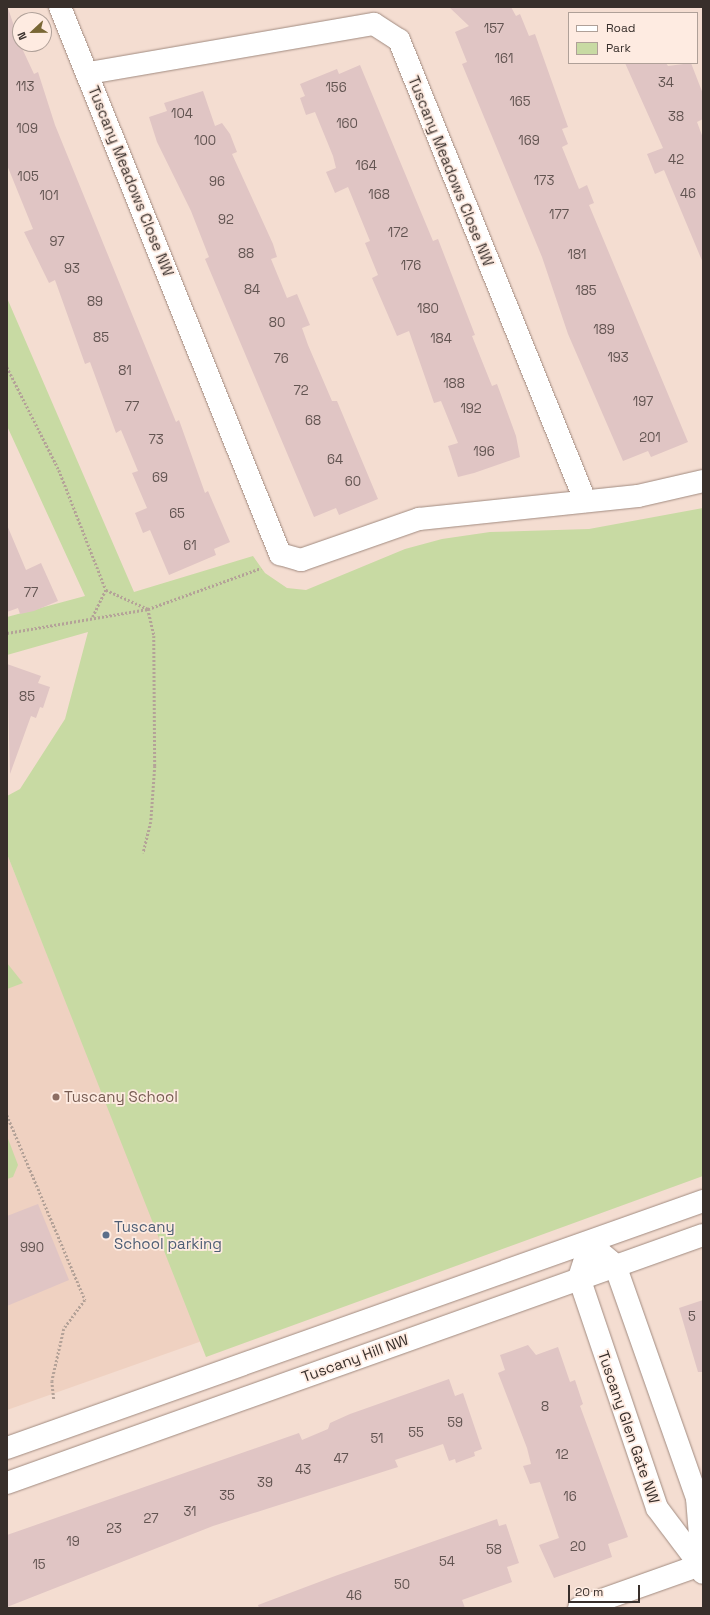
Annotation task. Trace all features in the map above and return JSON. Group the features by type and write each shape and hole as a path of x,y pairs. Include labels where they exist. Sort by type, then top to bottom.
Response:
{"street":[{"path":"60,7 89,72"},
{"name":"Tuscany Meadows Close NW","path":"280,554 89,72 374,24 399,40 585,500"},
{"path":"280,554 301,560 419,519 585,500 638,496 703,481"},
{"name":"Tuscany Hill NW","path":"7,1448 590,1244 703,1201"},
{"name":"Tuscany Hill NW","path":"7,1483 615,1265 703,1235"},
{"path":"578,1608 702,1567 697,1498 615,1265 590,1244 579,1278"},
{"name":"Tuscany Glen Gate NW","path":"579,1278 657,1508 702,1567"}],"path":[{"path":"7,367 59,470 106,590 148,609"},
{"path":"7,633 93,617 148,609 266,566 280,554"},
{"path":"93,617 106,590"},
{"path":"143,853 151,822 155,759 157,658 148,609"},
{"path":"7,1115 85,1300 64,1329 52,1381 54,1399"}],"shaded area":[{"name":"Tuscany School","path":"7,854 202,1341 7,1410"}],"green space":[{"path":"7,298 134,592 253,556 265,573 287,588 306,590 405,549 442,539 490,532 589,529 703,508 703,1176 206,1357 7,854 7,796 20,789 65,719 88,632 7,655 7,617 85,596 7,426"},
{"path":"7,963 23,983 7,989"},
{"path":"7,1136 18,1165 13,1177 7,1179"}],"building":[{"path":"449,7 511,7 516,16 520,14 529,36 535,34 568,127 562,129 568,144 562,147 579,189 587,185 594,203 589,205 688,442 651,457 648,451 623,461 568,334 542,257 462,64 467,62 455,32 469,26"},
{"path":"8,8 12,20 12,52 24,52 34,74 38,72 55,125 176,422 179,420 205,493 208,491 230,542 214,549 216,555 169,575 150,530 143,533 135,513 147,508 132,473 138,471 121,430 116,433 90,362 85,364 55,280 49,283 24,232 33,229 7,165"},
{"path":"625,64 667,64 668,66 691,64 703,94 703,119 697,122 703,138 703,263 664,170 655,174 647,154 663,148"},
{"path":"360,65 433,241 438,239 475,335 472,336 492,386 497,384 516,436 520,457 474,473 458,477 448,446 458,443 441,401 434,403 409,331 397,336 372,278 378,275 365,243 370,241 348,187 335,193 326,172 336,168 333,156 315,112 306,115 300,98 305,96 300,84 337,69 339,74"},
{"path":"203,91 215,126 222,123 230,134 237,152 232,154 273,244 277,257 271,259 287,298 297,294 310,325 302,328 308,345 332,401 337,401 378,499 339,515 336,508 314,517 205,259 209,257 191,211 157,142 149,117 167,111 164,103"},
{"path":"7,525 26,570 41,563 58,601 34,611 20,614 18,608 7,612"},
{"path":"7,664 41,676 38,683 50,687 43,708 40,707 36,718 31,716 10,774"},
{"path":"38,1204 69,1280 7,1306 7,1216"},
{"path":"703,1300 703,1372 698,1372 679,1308"},
{"path":"528,1345 536,1355 558,1347 570,1382 575,1380 583,1404 580,1406 628,1537 608,1544 612,1557 554,1578 539,1545 559,1538 540,1482 530,1484 523,1466 531,1464 527,1448 498,1373 505,1370 500,1355"},
{"path":"449,1379 455,1396 463,1393 482,1449 474,1452 475,1456 456,1463 455,1459 449,1461 443,1444 395,1460 398,1467 213,1526 7,1607 7,1535 299,1433 302,1440 328,1429 330,1423 350,1414"},
{"path":"497,1519 499,1526 506,1524 519,1563 507,1567 512,1582 462,1600 465,1608 259,1608 258,1605 335,1576"}],"place":[{"name":"Tuscany School","path":"56,1097"},
{"name":"Tuscany School parking","path":"106,1235"}]}
